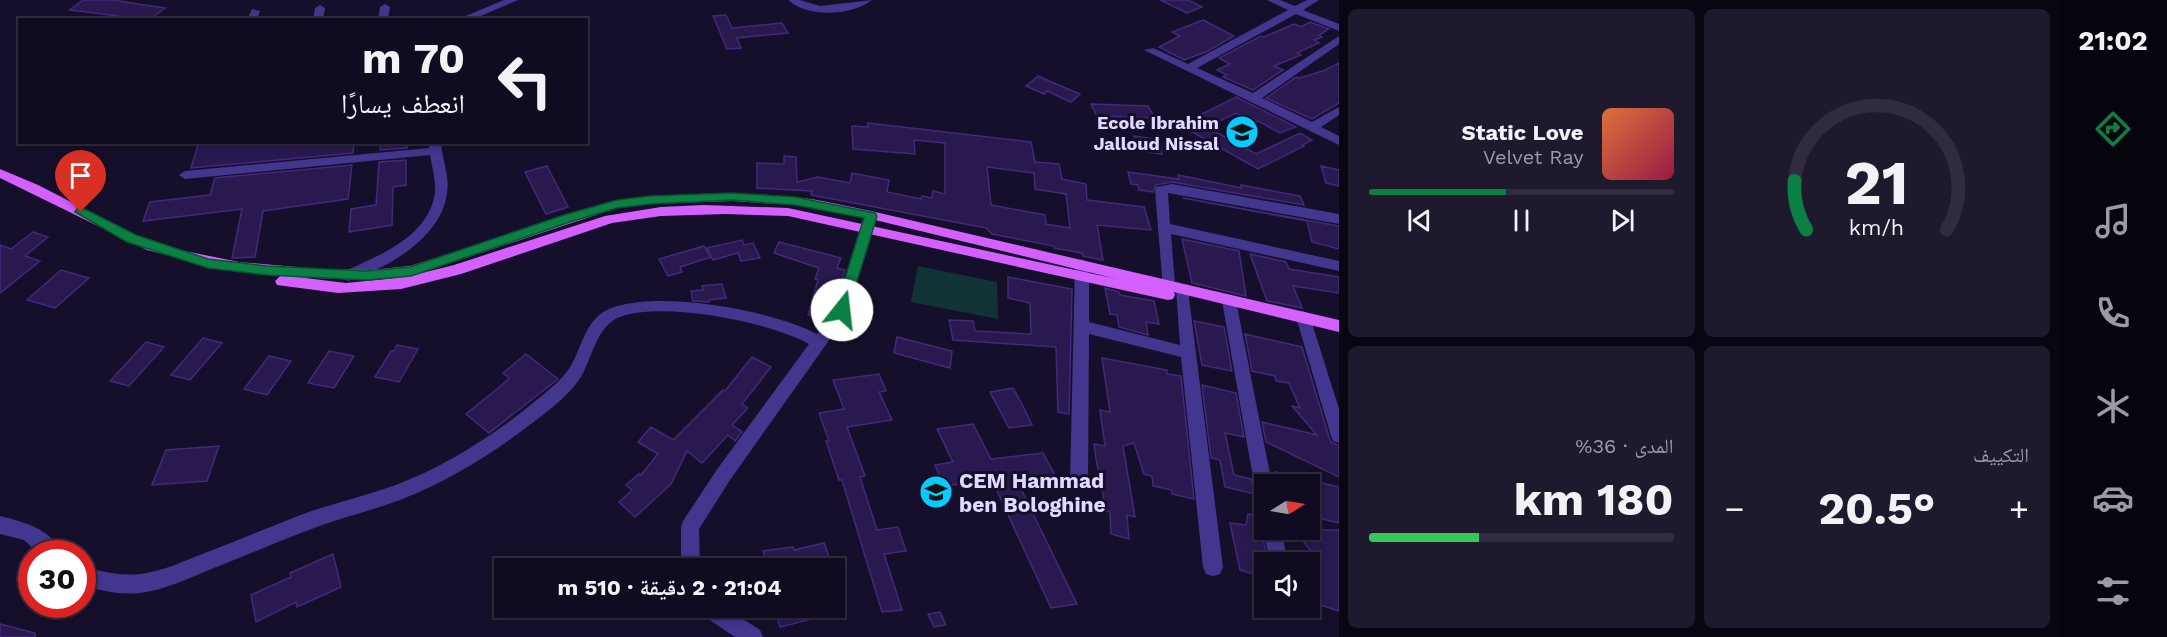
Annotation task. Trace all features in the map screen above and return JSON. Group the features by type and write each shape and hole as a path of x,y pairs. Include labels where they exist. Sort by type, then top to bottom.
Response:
{"main road":[{"path":"0,172 132,238 208,264 267,271 348,276 385,275 411,271 568,218 617,204 732,196 795,201 868,222 1178,290 1229,306 1305,322 1339,326"},
{"path":"0,180 124,244 158,257 202,270 346,288 416,280 618,217 700,210 788,212 868,222"},
{"path":"1305,322 1339,334"}],"street":[{"path":"466,18 513,0"},
{"path":"793,0 813,8 835,10 867,0"},
{"path":"1272,0 1339,28"},
{"path":"1188,68 1314,0"},
{"path":"383,18 385,7"},
{"path":"318,18 320,8"},
{"path":"1254,98 1339,39"},
{"path":"1149,50 1254,98 1339,141"},
{"path":"1311,128 1339,110"},
{"path":"185,176 435,147 442,191 438,208 425,229 410,243 348,276"},
{"path":"1213,567 1188,353 1165,228 1161,190 1172,188 1339,219"},
{"path":"691,558 690,526 724,474 842,310 868,222"},
{"path":"1165,228 1339,266"},
{"path":"1079,483 1082,270"},
{"path":"1229,306 1261,474"},
{"path":"96,580 123,584 157,581 311,521 408,488 488,446 523,421 562,387 577,370 599,326 610,314 630,307 673,308 719,313 779,324 797,330 819,342"},
{"path":"1305,322 1339,436"},
{"path":"1082,326 1188,353"},
{"path":"0,525 29,532 38,540"},
{"path":"724,618 753,637"}],"green space":[{"path":"918,266 997,282 998,319 911,302"}],"building":[{"path":"83,0 112,0 165,8 152,18 133,18 70,10"},
{"path":"1160,0 1188,0 1202,7 1187,13"},
{"path":"726,15 732,28 782,23 788,33 737,38 741,48 727,49 713,16"},
{"path":"1203,20 1234,36 1206,52 1184,60 1159,47 1180,36 1172,32"},
{"path":"1310,22 1329,29 1319,35 1322,37 1314,40 1319,43 1297,53 1301,55 1274,66 1283,70 1253,90 1223,77 1227,75 1217,70 1230,64 1219,58 1261,36 1264,37 1294,24 1301,27"},
{"path":"1339,63 1339,103 1312,119 1266,98 1296,77 1323,71"},
{"path":"1038,76 1080,94 1071,102 1047,91 1044,94 1026,86"},
{"path":"1236,97 1296,127 1280,133 1258,121 1253,123 1236,113 1207,127 1256,154 1300,133 1312,140 1258,169 1180,125"},
{"path":"1091,104 1148,106 1155,118 1097,116"},
{"path":"868,123 1031,142 1035,162 1059,164 1062,179 1086,184 1087,200 1144,207 1151,230 1097,225 1103,260 1083,256 1082,253 1054,248 1054,246 992,234 986,228 811,195 812,191 757,188 757,163 784,164 784,156 796,157 797,182 818,177 850,183 852,173 889,180 887,192 921,199 922,196 932,198 933,191 945,194 945,143 914,140 915,154 853,149 852,126 868,127","holes":["987,167 1034,173 1035,189 1066,194 1070,228 1046,224 1045,215 991,205"]},
{"path":"1134,136 1160,140 1162,154 1136,150"},
{"path":"198,144 354,144 353,153 191,168"},
{"path":"381,144 407,144 407,148 380,150"},
{"path":"406,160 406,185 393,187 392,225 349,232 351,209 376,205 379,162"},
{"path":"352,165 348,199 263,211 255,257 232,258 242,209 143,221 150,202 210,195 215,178"},
{"path":"547,166 568,207 546,214 525,172"},
{"path":"1321,166 1339,170 1339,186 1326,183"},
{"path":"1128,172 1179,179 1178,175 1242,188 1241,185 1300,196 1304,205 1172,182 1156,185 1153,192 1139,190 1138,185 1131,184"},
{"path":"1183,198 1339,226 1339,249 1312,242 1307,221"},
{"path":"33,232 48,237 25,256 40,261 0,293 0,245 11,249"},
{"path":"1182,239 1239,251 1246,296 1192,283"},
{"path":"742,240 744,245 753,243 760,258 741,261 738,253 713,260 707,248"},
{"path":"779,242 841,258 837,268 845,270 840,286 837,286 830,312 825,319 808,315 819,268 774,253"},
{"path":"704,246 711,257 680,267 682,272 668,276 659,259"},
{"path":"1250,254 1286,262 1289,269 1339,277 1339,293 1293,286 1302,308 1267,301"},
{"path":"61,270 89,278 55,308 27,300"},
{"path":"1008,277 1072,289 1069,414 1058,412 1056,347 953,340 949,320 973,321 975,331 1031,334 1030,303 1008,298"},
{"path":"722,284 726,298 709,300 709,302 693,301 691,291 703,290 702,286"},
{"path":"1105,288 1119,292 1120,295 1154,301 1159,324 1146,322 1148,335 1119,327 1117,315 1110,314"},
{"path":"1194,321 1224,327 1232,371 1202,365"},
{"path":"1245,334 1302,347 1329,437 1331,442 1339,448 1339,477 1266,442 1262,422 1317,435 1292,406 1300,408 1289,383 1276,381 1275,376 1252,371"},
{"path":"897,337 952,351 950,368 894,353"},
{"path":"203,338 222,343 190,380 171,375"},
{"path":"146,342 164,347 129,386 110,381"},
{"path":"397,345 418,349 399,382 375,377 391,351 394,351"},
{"path":"329,351 354,356 334,388 308,383"},
{"path":"526,354 558,379 489,433 466,414 509,378 503,373"},
{"path":"269,356 291,361 267,395 244,389"},
{"path":"752,357 771,367 742,404 748,408 732,425 742,432 735,441 728,435 702,463 687,451 671,484 635,517 619,502 632,490 626,485 639,474 641,475 658,454 638,442 651,427 673,440 723,390 725,391"},
{"path":"1102,358 1167,370 1167,374 1181,376 1194,499 1172,494 1172,490 1153,486 1152,476 1144,474 1134,443 1123,446 1135,517 1127,515 1129,539 1111,534 1110,512 1106,511 1096,459 1094,444 1105,446 1100,410 1110,412"},
{"path":"879,374 886,391 879,392 892,420 847,427 865,476 860,477 877,530 898,527 906,551 884,554 902,610 882,612 819,413 844,409 833,380"},
{"path":"1202,385 1236,393 1244,437 1225,433 1234,475 1251,479 1254,494 1225,487 1220,460 1211,458"},
{"path":"1013,388 1032,425 1009,428 990,392"},
{"path":"973,424 991,459 1043,453 1057,479 1019,485 1077,604 1051,608 992,480 944,486 935,465 953,462 937,429"},
{"path":"219,446 207,481 152,485 166,450"},
{"path":"1320,483 1339,487 1339,523 1320,518"},
{"path":"1248,514 1254,516 1254,540 1263,540 1266,552 1254,552 1254,578 1253,574 1240,570 1230,523 1246,525"},
{"path":"1320,530 1339,530 1339,611 1320,605 1320,552 1307,552 1311,551 1302,540 1320,540"},
{"path":"824,543 829,558 765,558 763,551 793,547 794,550"},
{"path":"333,554 341,587 297,607 296,602 256,622 251,595 291,577 290,573"},
{"path":"940,612 946,625 934,627 928,614"},
{"path":"777,618 812,619 780,627"},
{"path":"0,624 35,633 35,637 0,637"}],"place":[{"name":"Ecole Ibrahim Jalloud Nissal","path":"1242,132"},
{"name":"CEM Hammad ben Bologhine","path":"936,492"}],"route":[{"path":"81,212 132,238 208,264 267,271 348,276 385,275 411,271 568,218 617,204 732,196 795,201 871,216 842,310"}]}
